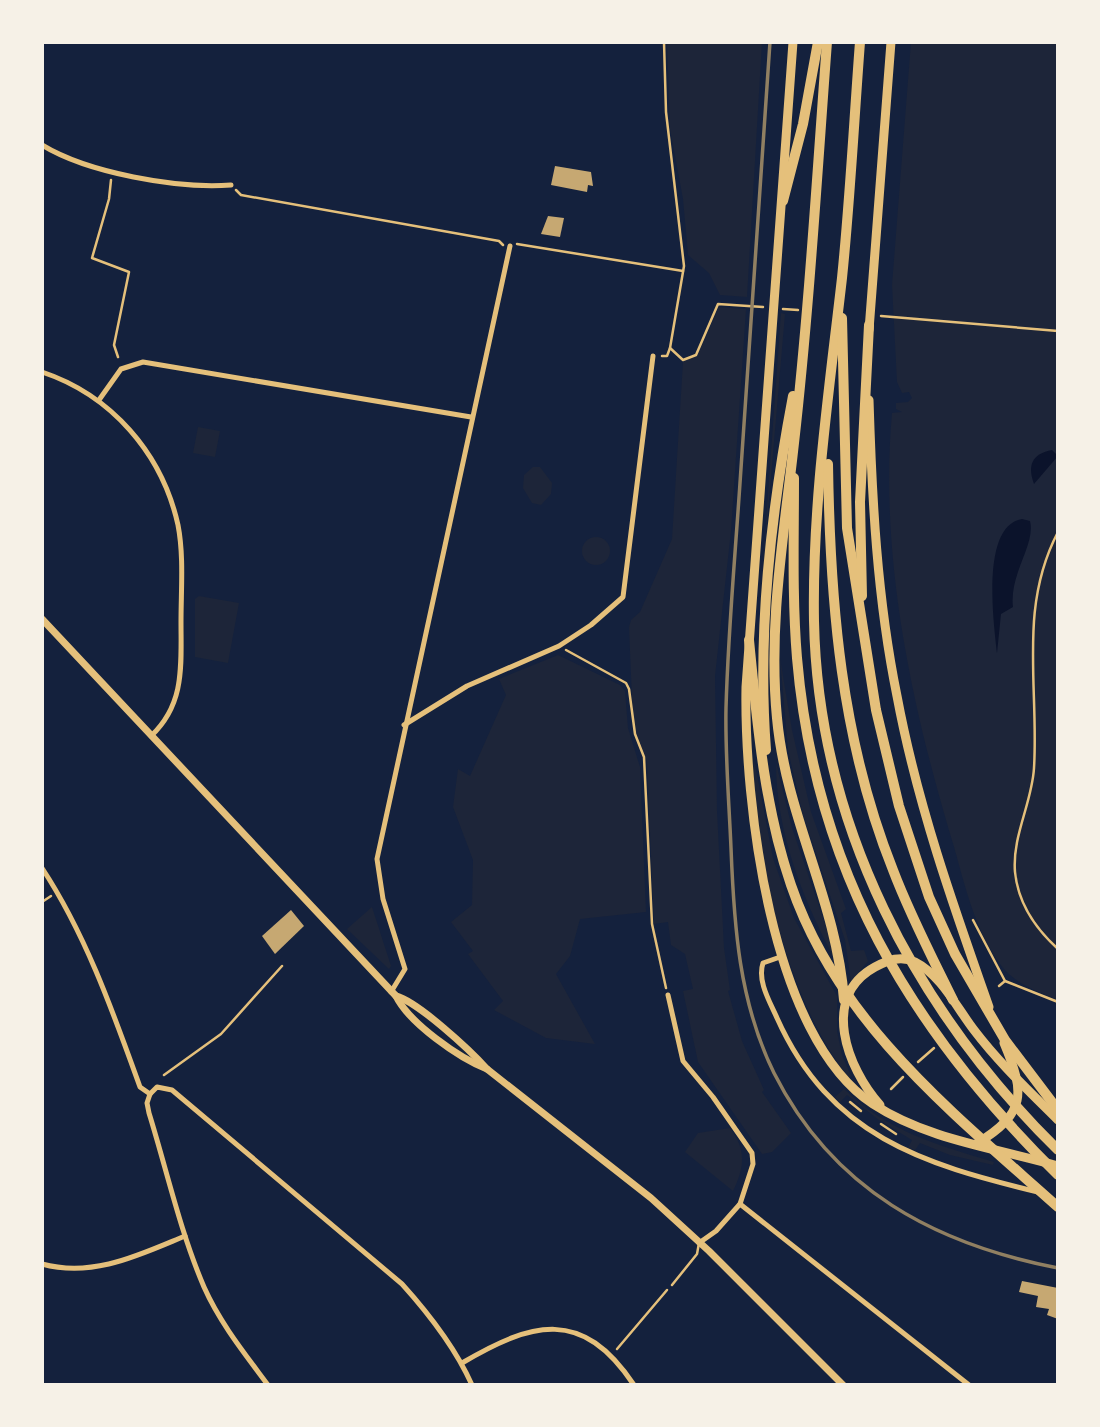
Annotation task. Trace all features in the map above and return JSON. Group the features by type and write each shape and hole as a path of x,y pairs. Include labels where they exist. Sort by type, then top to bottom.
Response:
{"highway":[{"path":"783,201 803,124 818,42"},
{"path":"827,42 794,444 775,602 776,717 794,810 837,937 845,1000"},
{"path":"860,42 842,275 817,521 815,652 831,756 849,823 871,883 907,957 947,1022 1004,1095 1058,1150"},
{"path":"842,275 843,453 847,528 884,749 917,864 945,934 979,999 1005,1040 1058,1110"},
{"path":"863,625 860,502 869,325"},
{"path":"770,800 764,697 768,568 781,459 803,343"},
{"path":"827,418 832,597 852,734 892,869 953,1000"},
{"path":"794,444 794,590 800,688 820,789 854,890 883,951 936,1038 987,1102 1058,1175"},
{"path":"749,640 759,749 784,864 803,915 841,985 879,1037 920,1082 1058,1208"}],"main road":[{"path":"793,42 745,725 751,819 765,895 803,1010 831,1063 853,1089 888,1114 937,1135 1056,1166"},
{"path":"891,42 869,325 875,537 897,696 934,847 992,1014 1020,1082 1018,1097 1010,1117 995,1132 975,1144"},
{"path":"888,1114 872,1096 853,1065 845,1040 845,1000 866,972 887,960 902,958 927,970 975,1031 1058,1120"}],"street":[{"path":"42,145 74,162 111,171 183,185 231,185"},
{"path":"394,994 405,970 383,899 377,859 509,246"},
{"path":"404,725 467,686 559,646 591,625 623,597 653,356"},
{"path":"99,400 121,369 143,362 471,417"},
{"path":"42,372 66,380 99,400 153,460 169,493 178,527 181,573 180,685 172,711 151,736"},
{"path":"42,619 394,994 410,1001 470,1051 486,1069 651,1198 843,1385"},
{"path":"42,868 82,939 107,997 140,1087 150,1094"},
{"path":"783,956 763,963 762,981 795,1053 813,1080 839,1107 903,1152 978,1177 1058,1197"},
{"path":"667,995 683,1061 713,1097 752,1153 753,1164 740,1204 716,1231 699,1243"},
{"path":"268,1385 220,1319 204,1287 185,1236 147,1103 150,1094 157,1087 172,1090 402,1284 429,1314 462,1363 472,1385"},
{"path":"740,1204 969,1385"},
{"path":"42,1264 74,1269 106,1266 185,1236"},
{"path":"462,1363 514,1335 542,1329 569,1331 592,1341 611,1356 634,1385"}],"lane":[{"path":"672,1285 697,1254 699,1243"}],"path":[{"path":"653,356 667,356 670,348 682,271 666,111 664,42"},
{"path":"111,171 109,199 92,258 129,272 114,345 118,357"},
{"path":"241,195 455,232 509,246"},
{"path":"518,244 682,271"},
{"path":"670,348 683,360 696,355 718,304"},
{"path":"906,318 1058,331"},
{"path":"1058,533 1039,575 1033,605 1034,770 1015,851 1015,873 1022,900 1033,922 1058,949"},
{"path":"559,646 626,683 629,689 631,718 644,757 652,924 667,995"},
{"path":"42,902 53,895"},
{"path":"973,920 1005,981 1058,1002"},
{"path":"164,1075 221,1034 282,965"},
{"path":"999,986 1005,981"},
{"path":"891,1089 904,1076"},
{"path":"848,1099 864,1114"},
{"path":"875,1121 897,1134"},
{"path":"617,1349 672,1285"}],"shaded area":[{"path":"667,42 762,42 747,297 720,295 709,273 688,255 683,199 670,129"},
{"path":"911,42 1058,42 1058,1000 1012,977 991,951 977,922 925,741 902,632 890,522 889,468 892,413 902,412 896,409 896,403 908,402 912,398 909,392 902,393 897,382 892,285"},
{"path":"719,307 746,309 731,531 715,676 717,811 724,948 728,991 742,1041 764,1090 762,1092 791,1133 772,1152 762,1154 698,1062 683,991 693,989 685,954 671,945 668,922 654,924 647,762 633,723 629,627 631,620 640,612 672,539 683,362 700,350"},
{"path":"781,313 785,314 760,605"},
{"path":"198,427 220,431 215,457 193,453"},
{"path":"1052,450 1058,456 1034,484 1031,471 1033,461 1040,454"},
{"path":"533,467 540,467 552,483 551,494 541,505 532,503 523,488 524,475"},
{"path":"1022,519 1030,521 1031,530 1015,583 1013,607 1001,614 997,653 993,600 995,557 1000,539 1009,526"},
{"path":"596,537 606,541 610,551 606,561 596,565 586,561 582,551 586,541"},
{"path":"199,596 239,603 228,663 195,657 195,599"},
{"path":"558,655 620,685 625,691 628,728 640,767 646,912 580,919 570,956 556,974 595,1044 546,1038 494,1010 503,1001 468,954 473,951 451,922 472,905 473,860 453,807 458,769 470,776 506,695 499,679"},
{"path":"780,658 792,730 811,812 846,909 841,913 851,951 864,950 868,961 851,982 845,940 803,815 788,750"},
{"path":"754,759 773,858 794,918 837,996 837,1031 842,1055 851,1076 849,1078 829,1050 812,1018 784,946 760,835 753,774"},
{"path":"776,763 792,828 832,944 833,956 811,911 793,863 781,814"},
{"path":"372,907 391,966 389,969 347,929"},
{"path":"844,1089 895,1126 933,1143 994,1162 993,1165 950,1155 920,1143 915,1150 908,1148 912,1140 879,1120 847,1095 840,1102 835,1097"},
{"path":"730,1128 739,1144 742,1158 740,1174 733,1191 685,1152 698,1133"}],"building":[{"path":"555,166 591,172 593,186 588,185 587,192 551,185"},
{"path":"548,216 564,218 560,237 541,234"},
{"path":"291,910 304,926 275,954 262,936"},
{"path":"1022,1281 1058,1288 1058,1319 1047,1315 1049,1309 1036,1307 1038,1296 1019,1292"}],"railway":[{"path":"770,42 726,708 734,906 746,991 762,1046 798,1114 826,1149 857,1180 930,1227 1013,1258 1058,1268"}]}
